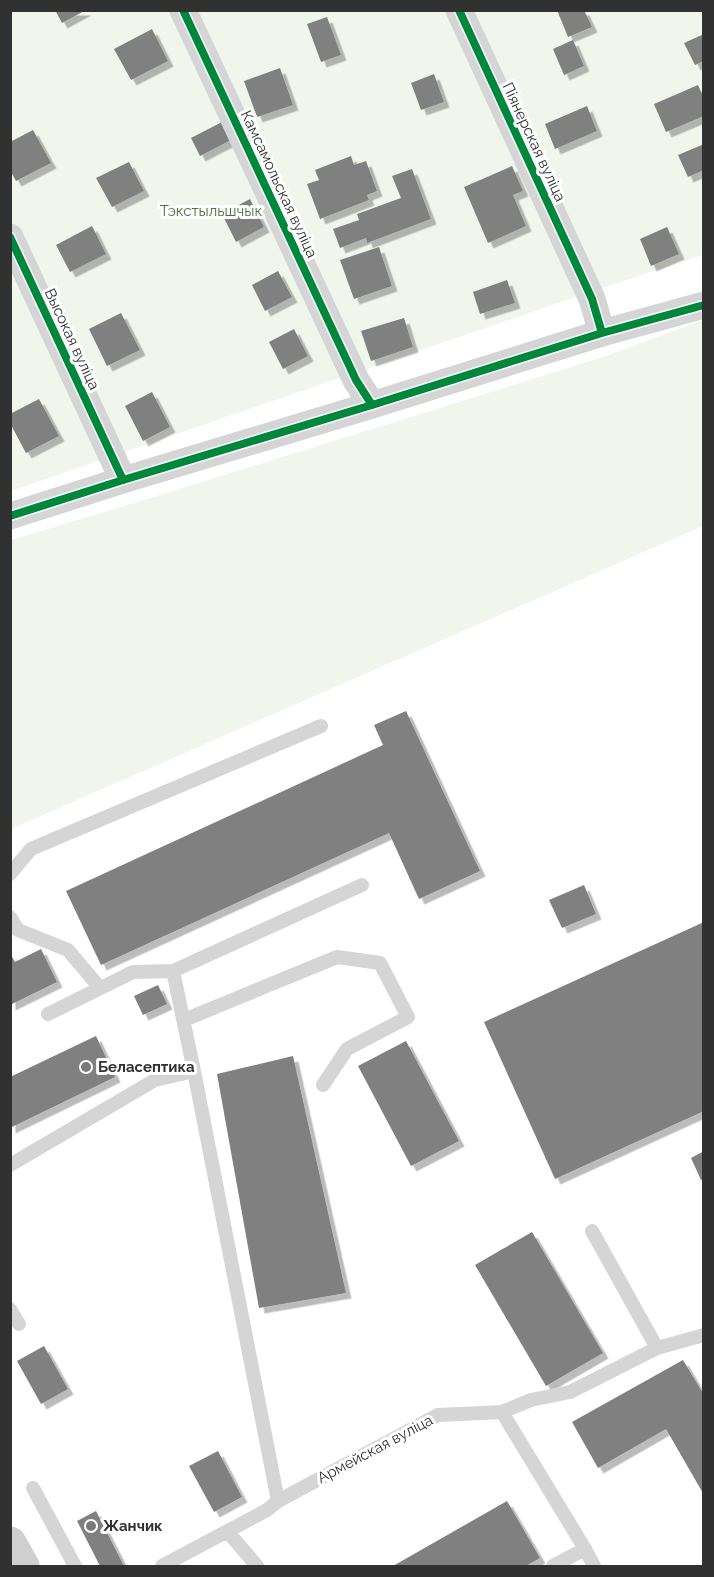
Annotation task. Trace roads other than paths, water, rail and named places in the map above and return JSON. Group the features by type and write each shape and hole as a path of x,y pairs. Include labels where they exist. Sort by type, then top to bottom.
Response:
{"main road":[{"path":"10,1543 23,1566"}],"street":[{"name":"Камсамольская вуліца","path":"183,10 356,380 372,405"},
{"name":"Піянерская вуліца","path":"459,10 592,299 602,333"},
{"name":"Высокая вуліца","path":"10,237 123,480"},
{"path":"10,516 602,333 704,305"}],"lane":[{"path":"10,874 31,849 321,726"},
{"path":"48,1014 133,972 173,971 362,885"},
{"path":"10,917 18,930 68,950 100,988"},
{"path":"184,1020 337,957 380,963 408,1017 347,1049 323,1085"},
{"path":"173,971 278,1501"},
{"path":"10,1165 155,1080 194,1071"},
{"path":"592,1231 657,1348"},
{"path":"10,1309 19,1324"},
{"name":"Армейская вуліца","path":"162,1566 438,1415 502,1412 531,1400 570,1392 657,1348 704,1335"},
{"path":"502,1412 594,1566"},
{"path":"33,1488 75,1566"},
{"path":"227,1531 257,1566"},
{"path":"553,1566 585,1549"}],"place":[{"name":"Беласептика","path":"86,1067"},
{"name":"Жанчик","path":"91,1526"}],"park label":[{"name":"Тэкстыльшчык","path":"211,211"}]}
